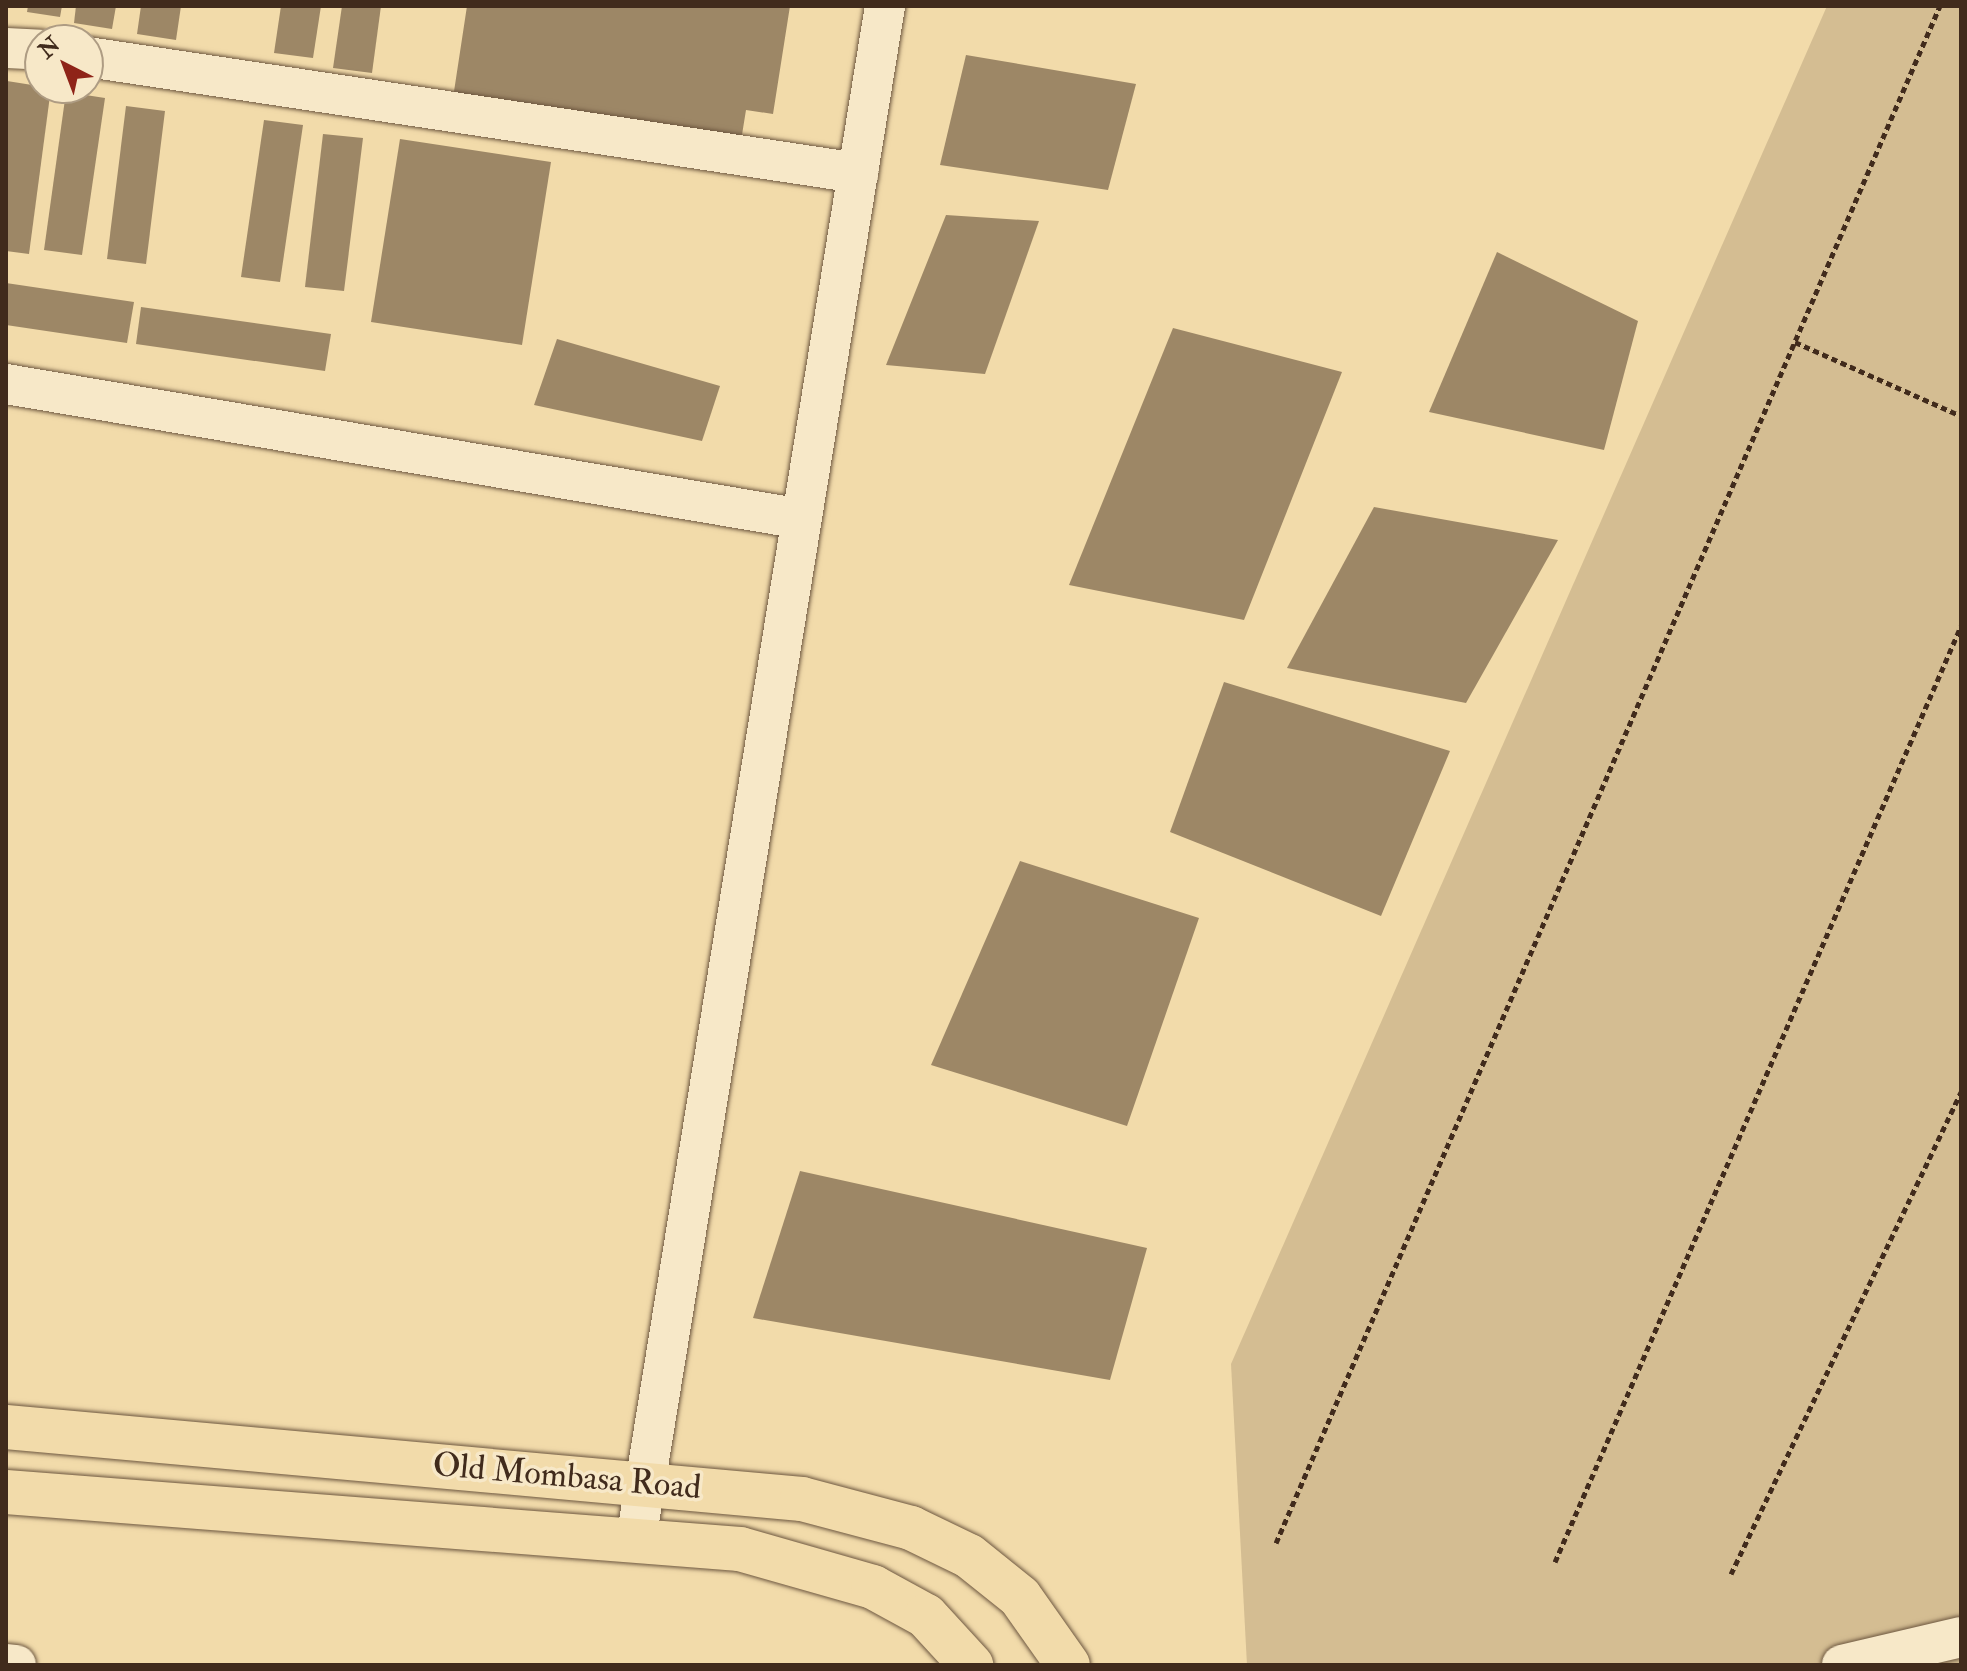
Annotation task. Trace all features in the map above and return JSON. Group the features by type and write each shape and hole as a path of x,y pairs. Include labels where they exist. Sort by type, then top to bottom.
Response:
{"main road":[{"name":"Old Mombasa Road","path":"6,1427 649,1482 802,1499 911,1528 969,1556 1020,1597 1068,1665"},
{"name":"Old Mombasa Road","path":"6,1492 740,1549 873,1587 926,1616 971,1665"}],"lane":[{"path":"636,1540 649,1482 885,6"},
{"path":"104,59 858,173"},
{"path":"6,384 802,519"},
{"path":"1842,1665 1961,1637"},
{"path":"6,1664 16,1665"}],"path":[{"path":"1276,1543 1940,6"},
{"path":"1795,342 1961,416"},
{"path":"1555,1562 1961,626"},
{"path":"1731,1574 1961,1092"}],"shaded area":[{"path":"1827,6 1961,6 1961,1665 1247,1665 1231,1364"}],"building":[{"path":"28,6 62,6 60,17 27,12"},
{"path":"76,6 116,6 112,29 104,28 104,24 74,23"},
{"path":"141,6 181,6 176,40 137,34"},
{"path":"281,6 321,6 313,58 274,53"},
{"path":"342,6 381,6 372,73 333,68"},
{"path":"467,6 790,6 773,114 746,110 741,141 453,98"},
{"path":"966,55 1136,84 1108,190 940,165"},
{"path":"7,81 24,84 24,104 49,104 29,254 6,251"},
{"path":"105,98 82,255 44,250 64,104 104,104"},
{"path":"126,106 165,111 146,264 107,259"},
{"path":"264,120 303,125 280,282 241,277"},
{"path":"323,134 363,138 344,291 305,287"},
{"path":"400,139 551,162 522,345 371,322"},
{"path":"946,215 1039,221 985,374 886,365"},
{"path":"1497,252 1638,321 1604,450 1429,412"},
{"path":"6,283 134,302 127,343 6,325"},
{"path":"141,307 331,334 325,371 136,344"},
{"path":"1173,328 1342,372 1244,620 1069,585"},
{"path":"557,339 720,386 702,441 534,405"},
{"path":"1374,507 1558,540 1466,703 1287,668"},
{"path":"1224,682 1450,751 1381,916 1170,832"},
{"path":"1020,861 1199,918 1127,1126 931,1065"},
{"path":"800,1171 1147,1248 1110,1380 753,1318"}]}
